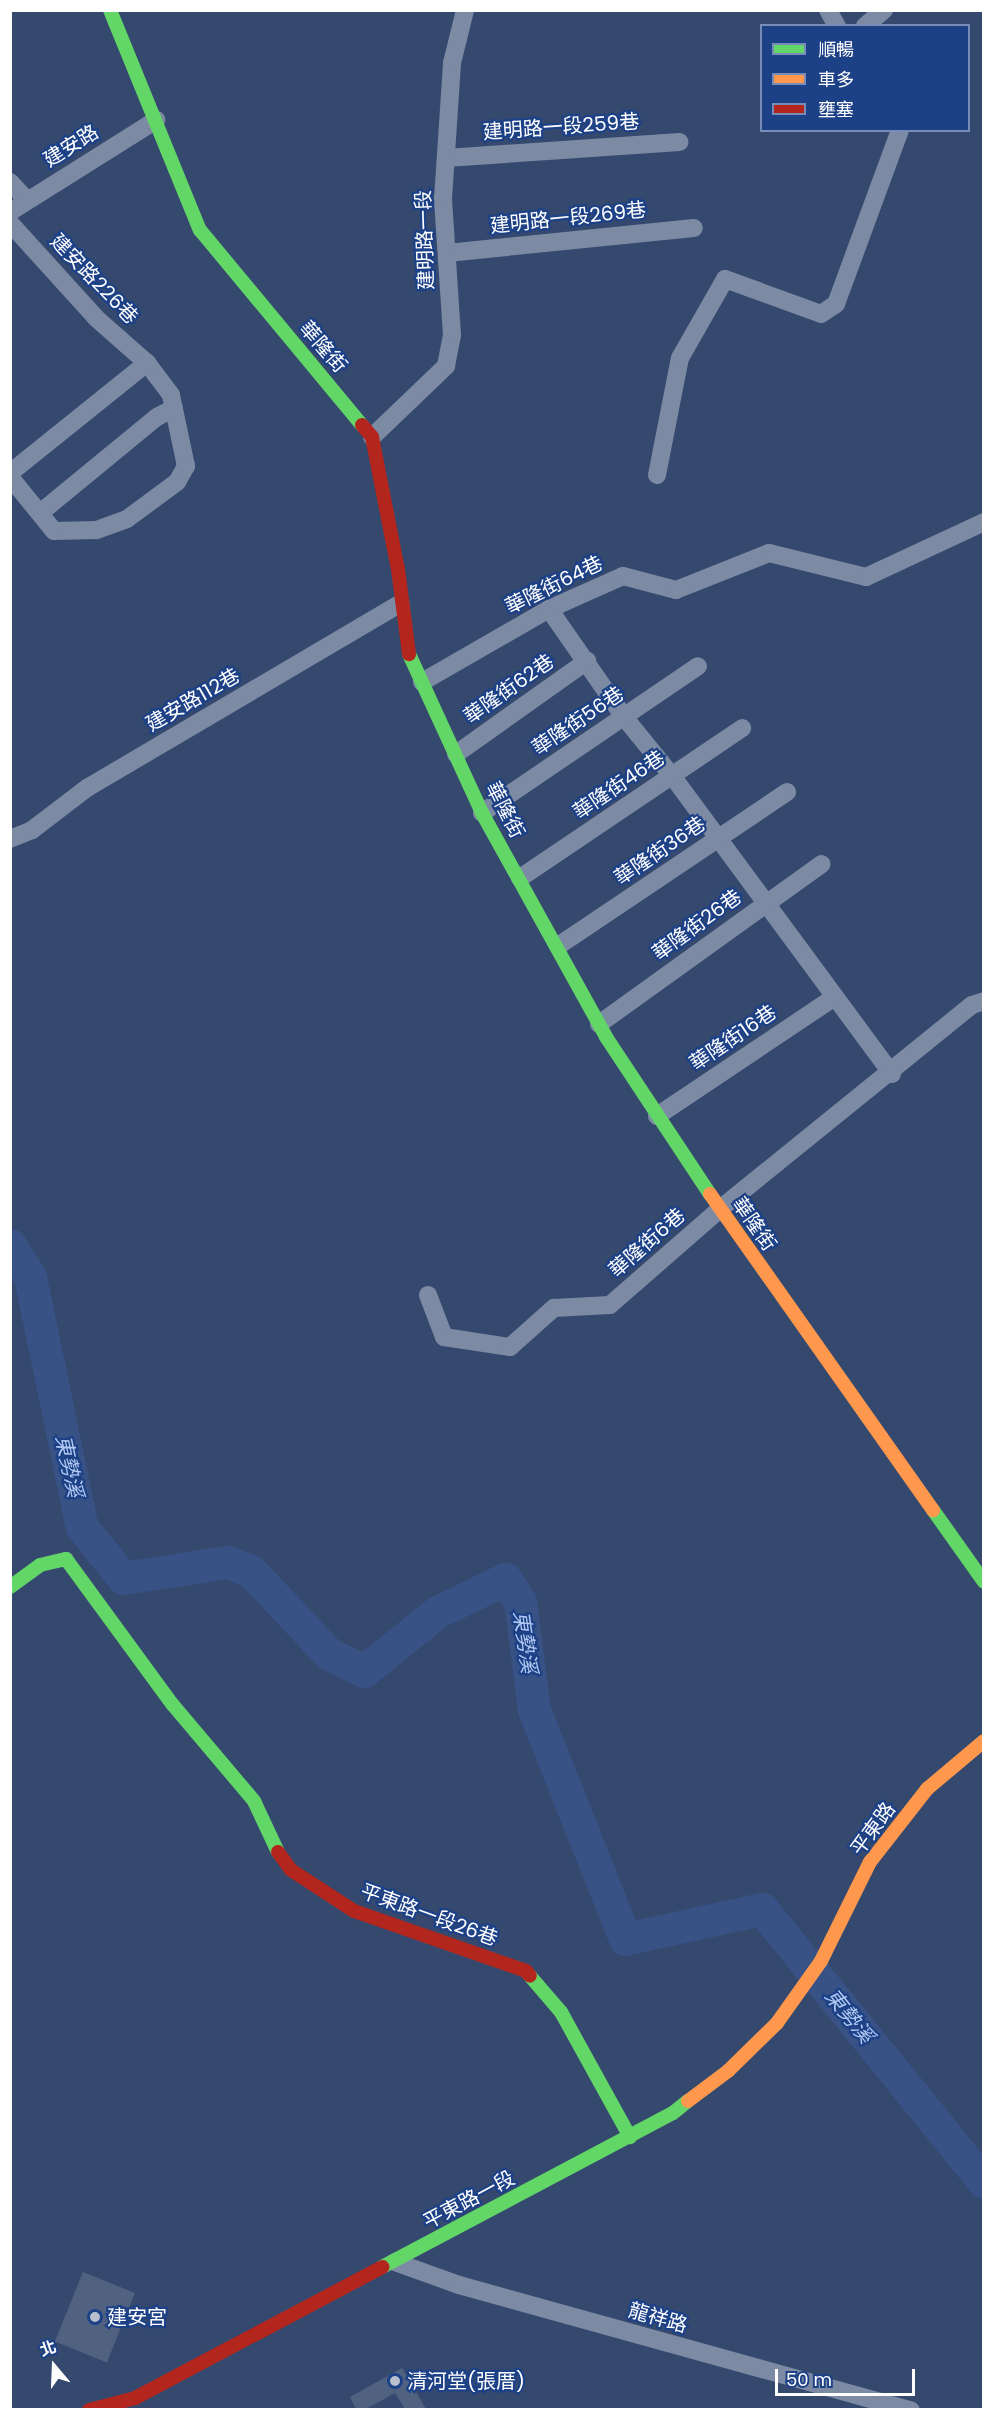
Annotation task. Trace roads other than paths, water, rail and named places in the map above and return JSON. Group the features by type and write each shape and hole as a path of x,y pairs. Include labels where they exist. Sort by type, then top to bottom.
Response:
{"street":[{"name":"華隆街","path":"110,10 200,230 372,437 401,603 405,646 482,813 558,946 599,1024 657,1116 720,1209 984,1582"},
{"name":"建明路一段","path":"372,437 446,366 452,335 447,254 446,158 452,63 465,10"},
{"path":"828,10 836,24"},
{"path":"867,24 884,10"},
{"name":"建安路","path":"10,212 156,120"},
{"path":"657,475 680,358 725,279 821,314 836,304 899,132"},
{"name":"建明路一段259巷","path":"446,158 679,142"},
{"path":"10,182 26,200"},
{"name":"建安路226巷","path":"10,224 96,318 147,363 171,394 186,466 177,482 127,519 96,530 54,531 10,477"},
{"name":"建明路一段269巷","path":"447,254 694,228"},
{"path":"10,472 147,363"},
{"path":"40,513 157,417 174,408"},
{"name":"華隆街64巷","path":"422,682 549,609 623,576 676,590 769,553 866,577 984,522"},
{"name":"建安路112巷","path":"10,839 32,830 87,788 401,603"},
{"path":"549,609 624,717 673,777 833,998 892,1074"},
{"name":"華隆街62巷","path":"456,754 587,661"},
{"name":"華隆街56巷","path":"482,813 698,666"},
{"name":"華隆街46巷","path":"520,878 673,777 742,728"},
{"name":"華隆街36巷","path":"558,946 787,792"},
{"name":"華隆街26巷","path":"599,1024 822,864"},
{"name":"華隆街16巷","path":"657,1116 833,998"},
{"name":"華隆街6巷","path":"428,1295 444,1337 510,1347 554,1308 610,1305 720,1209 892,1074 972,1005 984,1002"},
{"name":"平東路一段26巷","path":"10,1587 40,1565 66,1559 173,1705 254,1801 269,1839 291,1870 354,1911 526,1971 561,2012 630,2137"},
{"name":"平東路","path":"821,1961 870,1862 927,1789 984,1741"},
{"name":"平東路一段","path":"89,2409 135,2398 673,2114 728,2071 777,2024 821,1961"},
{"name":"龍祥路","path":"395,2262 470,2288 911,2409"}],"waterway":[{"name":"東勢溪","path":"10,1245 30,1277 82,1527 123,1578 227,1562 251,1571 329,1654 364,1671 437,1612 505,1579 520,1601 534,1710 625,1939 762,1909 984,2182"}],"place":[{"name":"建安宮","path":"95,2317"},
{"name":"清河堂(張厝)","path":"395,2381"}]}
